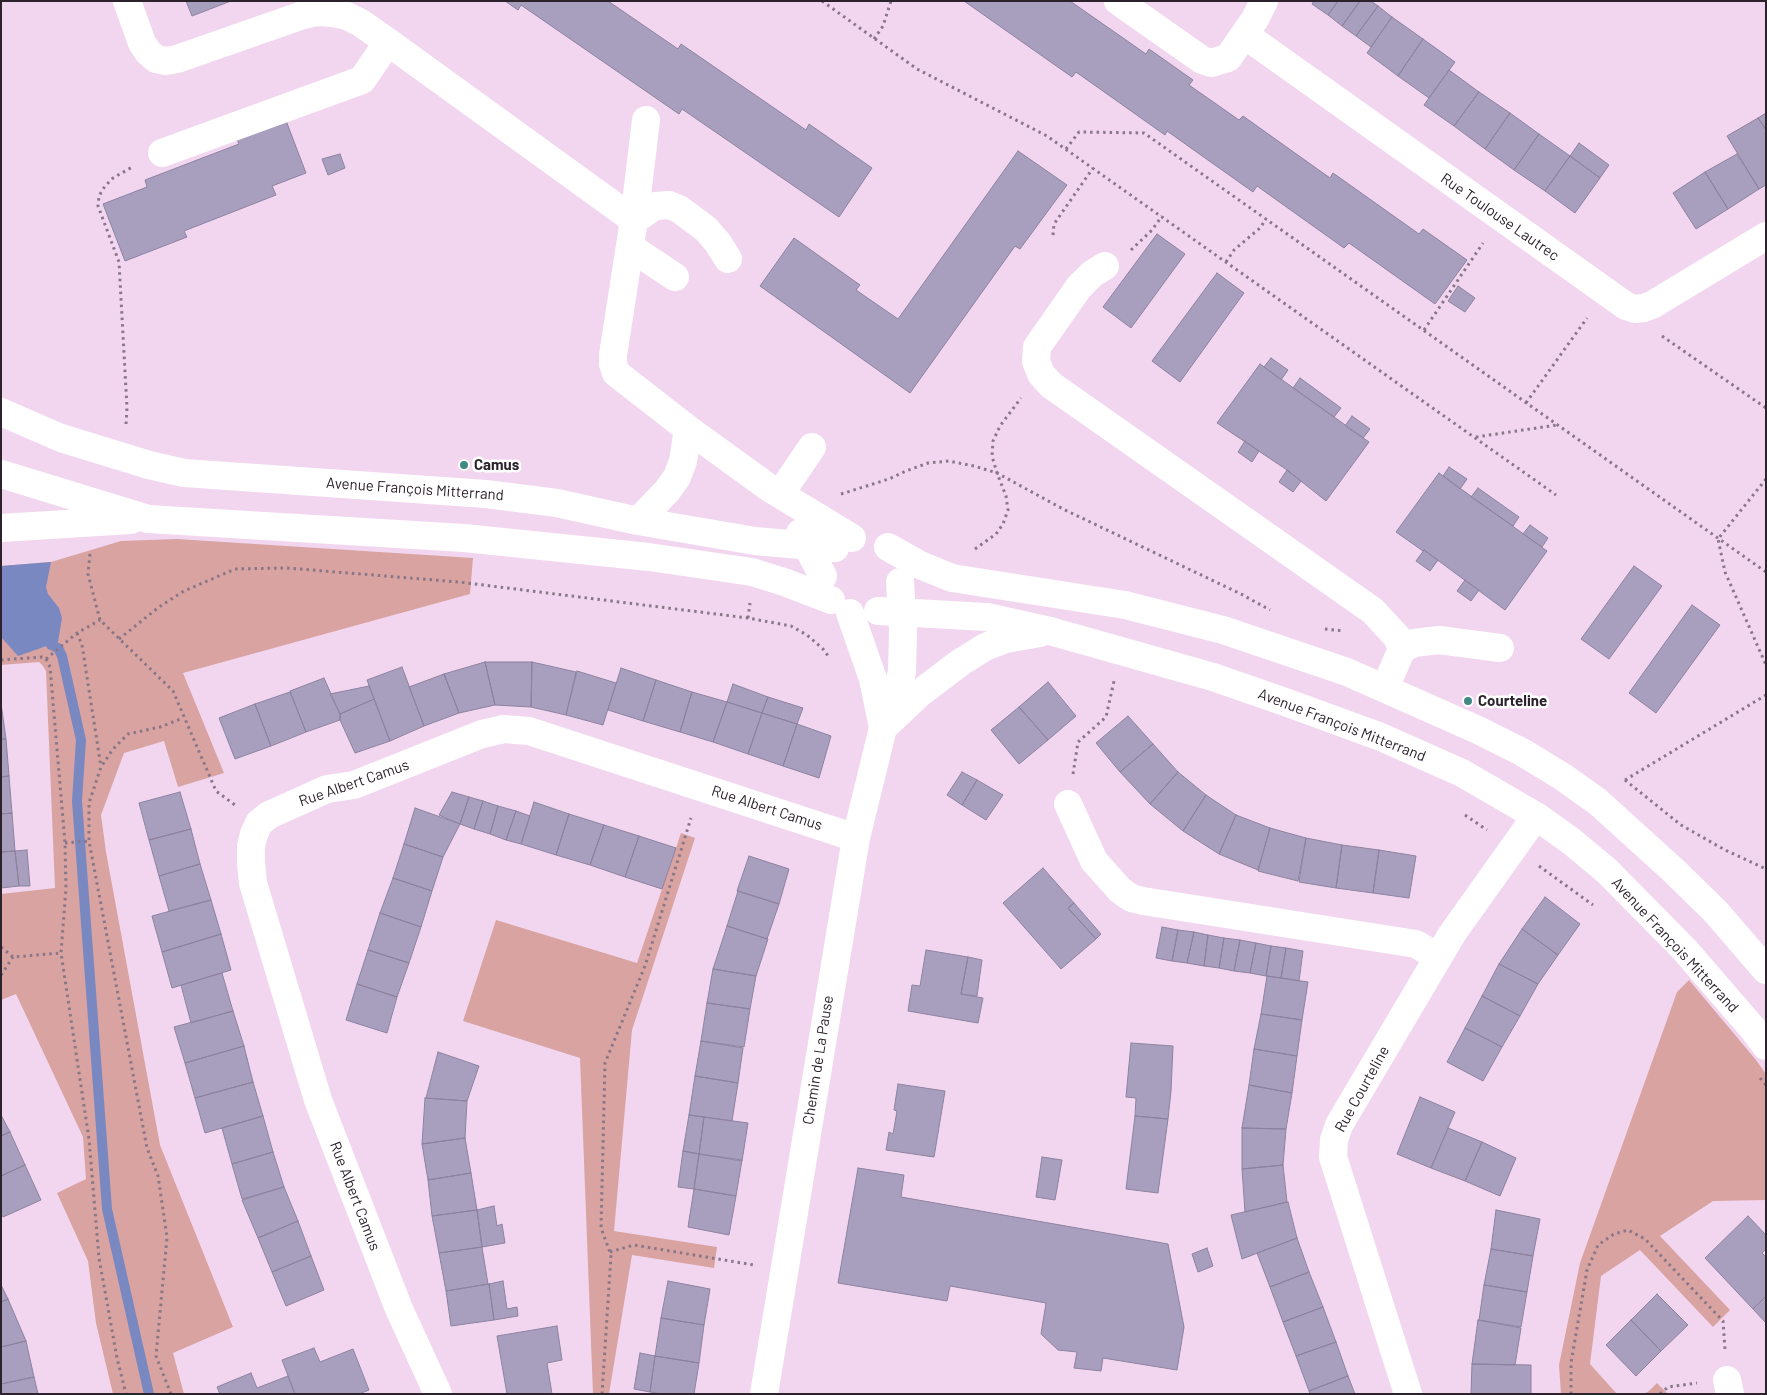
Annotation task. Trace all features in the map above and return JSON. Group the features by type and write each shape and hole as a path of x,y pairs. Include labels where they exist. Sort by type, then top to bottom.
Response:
{"street":[{"path":"127,1 142,43 156,59 166,61 177,59 303,15 335,7 388,42 634,220"},
{"path":"1118,1 1202,60 1220,62 1228,58 1245,35 1264,1"},
{"name":"Rue Toulouse Lautrec","path":"1245,35 1626,306 1635,309 1644,308"},
{"path":"162,153 362,80 388,42"},
{"path":"646,120 634,220 613,355 616,373 688,429 843,543"},
{"path":"634,220 656,206 669,205 679,209 706,229 728,259"},
{"path":"1644,308 1766,236"},
{"path":"630,247 675,277"},
{"path":"1093,266 1037,347 1030,364 1051,385 1373,611 1397,637 1402,649"},
{"name":"Avenue François Mitterrand","path":"1,412 61,438 149,465 184,472 486,494 557,503 638,521 755,541 807,545 843,543"},
{"path":"638,521 667,491 677,477 683,461 688,429"},
{"path":"774,491 812,447"},
{"path":"1,474 148,519"},
{"name":"Chemin de La Pause","path":"774,491 835,596 873,679 883,728"},
{"path":"1,528 148,519 464,538 649,557 752,572 835,596 869,614 890,612"},
{"path":"835,596 826,561 843,543 864,537 877,540 920,565 952,578 1125,605 1175,617 1265,643 1347,672 1386,688 1522,752 1563,777 1591,797 1673,870 1716,912 1766,970"},
{"name":"Chemin de La Pause","path":"764,1394 856,838 883,728 902,672 890,612 900,582 900,569 896,557 888,547"},
{"name":"Avenue François Mitterrand","path":"890,612 987,617 1050,631 1213,677 1381,736 1462,773 1536,816 1572,841 1613,877 1684,949 1766,1046"},
{"path":"883,728 920,693 961,662 985,647 1006,639 1050,631"},
{"path":"1386,688 1402,649 1414,642 1439,640 1500,648"},
{"name":"Rue Albert Camus","path":"438,1394 399,1309 318,1100 253,883 251,846 259,824 269,815 327,789 354,785 482,734 504,729 529,731 856,838"},
{"path":"1068,804 1094,861 1120,890 1131,898 1416,944 1438,956"},
{"name":"Rue Courteline","path":"1408,1394 1333,1157 1334,1140 1339,1125 1438,956 1536,816"}],"path":[{"path":"822,1 917,69 1048,136 1556,495"},
{"path":"874,38 882,26 892,1"},
{"path":"1066,149 1079,132 1144,133 1766,572"},
{"path":"126,427 127,408 119,262 98,206 99,196 113,178 142,161 162,153"},
{"path":"1053,235 1054,224 1093,168"},
{"path":"1093,266 1127,254 1152,230 1162,216"},
{"path":"1424,330 1501,217"},
{"path":"1226,262 1234,250 1260,228 1266,219"},
{"path":"1526,403 1606,292"},
{"path":"1644,308 1649,327 1766,408"},
{"path":"974,550 996,534 1003,524 1008,510 1006,496 992,456 993,441 1000,426 1010,412 1030,364"},
{"path":"1475,437 1557,425"},
{"path":"839,495 928,463 948,461 974,466 997,474 1063,509 1241,594 1273,612"},
{"path":"1718,539 1766,479"},
{"path":"1718,539 1725,572 1766,666"},
{"path":"90,550 88,574 100,620 173,691 216,790 259,824"},
{"path":"118,639 158,606 184,591 226,572 235,569 288,568 459,582 748,618 791,626 818,644 832,660"},
{"path":"46,659 53,651 77,633 100,620"},
{"path":"1319,628 1347,632"},
{"path":"77,633 82,645 101,767"},
{"path":"1068,804 1078,742 1106,717 1122,652"},
{"path":"1,660 42,657 46,659 50,667 65,844 66,888 61,953 89,1139 98,1258 117,1358 126,1394"},
{"path":"1624,780 1766,695"},
{"path":"171,1394 156,1356 167,1237 158,1176 147,1148 89,841 89,803 101,767 113,748 128,734 160,727 184,718"},
{"path":"1618,775 1682,825 1725,850 1766,869"},
{"path":"602,1394 610,1252 601,1228 605,1063 645,966 701,786"},
{"path":"1458,809 1598,909"},
{"path":"65,844 89,841"},
{"path":"1,947 13,957 61,953"},
{"path":"1,975 13,957"},
{"path":"1755,1071 1766,1085"},
{"path":"1571,1394 1572,1355 1586,1270 1598,1245 1614,1234 1628,1230 1645,1239 1723,1321 1728,1387 1668,1386 1660,1394"},
{"path":"610,1252 634,1245 784,1270"}],"shaded area":[{"path":"177,539 473,558 470,594 183,673 224,773 178,787 164,741 124,753 101,815 106,852 160,1145 233,1327 173,1353 184,1394 113,1394 96,1323 88,1261 57,1193 86,1179 83,1137 16,994 1,1000 1,894 55,888 46,671 39,662 1,665 1,566 51,562 121,541"},
{"path":"681,833 695,838 632,1030 614,1231 717,1247 714,1268 632,1255 609,1394 593,1394 580,1058 463,1021 496,920 637,963"},
{"path":"1689,980 1766,1074 1766,1200 1713,1201 1660,1236 1730,1310 1713,1327 1640,1250 1601,1276 1590,1364 1617,1394 1561,1394 1559,1365 1580,1263 1677,992"},
{"path":"1657,1383 1668,1394 1644,1394 1649,1391"}],"water":[{"path":"51,562 46,587 48,594 59,608 62,618 58,642 18,656 1,637 1,566"}],"building":[{"path":"186,1 231,1 192,16"},
{"path":"505,1 608,1 678,49 681,44 806,130 809,124 872,168 839,217 682,109 679,114 521,5 518,10"},
{"path":"964,1 1070,1 1146,54 1149,49 1193,80 1189,85 1239,120 1243,116 1330,178 1333,173 1419,234 1423,229 1467,260 1435,304 1349,243 1344,248 1257,186 1253,192 1167,131 1165,135 1076,72 1072,77"},
{"path":"1314,1 1338,1 1328,15 1312,4"},
{"path":"1338,1 1360,1 1342,26 1328,15"},
{"path":"1360,1 1371,1 1378,6 1356,36 1342,26"},
{"path":"1378,6 1392,17 1371,47 1356,36"},
{"path":"1392,17 1423,39 1398,76 1367,53"},
{"path":"1423,39 1455,62 1429,98 1398,76"},
{"path":"1449,70 1479,92 1454,126 1424,105"},
{"path":"1479,92 1510,113 1485,149 1454,126"},
{"path":"1510,113 1539,134 1514,170 1485,149"},
{"path":"1766,113 1766,130 1758,118"},
{"path":"285,118 306,173 272,186 276,195 184,231 187,237 125,261 103,204 147,187 145,180 239,144 236,137"},
{"path":"1758,118 1766,130 1766,185 1759,189 1727,136"},
{"path":"1539,134 1570,156 1545,191 1514,170"},
{"path":"1579,143 1609,165 1600,178 1570,156"},
{"path":"1018,151 1067,185 1020,249 1015,246 910,393 760,286 794,238 860,285 856,290 898,319"},
{"path":"340,154 345,168 328,175 322,159"},
{"path":"1737,154 1759,189 1728,209 1705,172"},
{"path":"1570,156 1600,178 1575,213 1545,191"},
{"path":"1705,172 1728,209 1696,229 1673,193"},
{"path":"1157,234 1185,254 1131,328 1103,307"},
{"path":"1217,273 1244,293 1180,382 1152,361"},
{"path":"1458,286 1475,298 1465,312 1448,301"},
{"path":"1271,358 1288,370 1281,380 1264,367"},
{"path":"1260,364 1369,442 1326,501 1287,470 1217,423"},
{"path":"1300,378 1341,408 1334,417 1293,388"},
{"path":"1352,416 1370,429 1363,438 1345,426"},
{"path":"1245,441 1259,451 1252,462 1238,452"},
{"path":"1449,467 1467,479 1460,489 1443,476"},
{"path":"1287,470 1301,481 1293,492 1279,482"},
{"path":"1439,473 1547,551 1505,610 1424,550 1396,532"},
{"path":"1478,488 1519,517 1513,526 1471,497"},
{"path":"1530,525 1548,538 1542,547 1523,534"},
{"path":"1424,550 1438,560 1430,571 1416,561"},
{"path":"1634,566 1662,586 1609,659 1581,639"},
{"path":"1465,580 1479,590 1471,601 1457,591"},
{"path":"1692,605 1720,625 1656,713 1629,693"},
{"path":"485,662 532,662 531,707 495,705"},
{"path":"485,662 495,705 459,713 444,674"},
{"path":"532,662 576,672 566,715 531,707"},
{"path":"402,667 424,726 390,741 367,680"},
{"path":"621,668 656,680 643,721 608,710"},
{"path":"577,671 616,683 603,725 566,715"},
{"path":"444,674 459,713 424,726 409,687"},
{"path":"324,678 340,714 340,720 306,732 290,691"},
{"path":"656,680 692,692 680,732 643,721"},
{"path":"1048,682 1076,716 1048,740 1019,707"},
{"path":"733,684 768,697 762,713 727,702"},
{"path":"369,686 374,699 340,714 330,694"},
{"path":"290,692 306,732 271,746 255,704"},
{"path":"692,692 727,702 713,742 680,732"},
{"path":"768,697 803,708 797,724 762,713"},
{"path":"374,699 390,741 355,753 340,720 340,714"},
{"path":"727,702 762,713 748,754 713,742"},
{"path":"1,703 6,739 1,739"},
{"path":"255,704 271,746 235,759 219,718"},
{"path":"1019,707 1048,740 1019,764 991,730"},
{"path":"762,713 797,724 783,766 748,754"},
{"path":"1128,716 1153,744 1120,772 1096,743"},
{"path":"797,724 831,736 819,778 783,766"},
{"path":"1,739 6,739 9,776 1,777"},
{"path":"1153,744 1178,772 1150,804 1120,772"},
{"path":"962,772 977,780 962,805 947,795"},
{"path":"1178,772 1206,795 1183,831 1150,804"},
{"path":"9,776 12,813 1,814 1,777"},
{"path":"977,780 1003,795 986,820 962,805"},
{"path":"180,792 191,829 149,840 139,803"},
{"path":"452,792 469,797 460,824 439,815"},
{"path":"1206,795 1236,815 1219,854 1183,831"},
{"path":"469,797 483,801 474,829 460,824"},
{"path":"483,801 498,806 490,834 474,829"},
{"path":"534,802 569,814 556,855 521,844"},
{"path":"498,806 516,811 506,840 490,834"},
{"path":"415,808 460,824 443,857 404,844"},
{"path":"516,811 530,816 521,844 506,840"},
{"path":"12,813 15,851 1,852 1,814"},
{"path":"569,814 604,825 590,865 556,855"},
{"path":"1236,815 1270,828 1258,870 1219,854"},
{"path":"604,825 639,836 625,877 590,865"},
{"path":"1270,828 1306,838 1298,881 1258,871"},
{"path":"191,829 200,864 159,876 149,840"},
{"path":"639,836 676,848 662,889 625,877"},
{"path":"1306,838 1342,845 1336,888 1299,882"},
{"path":"404,844 443,857 432,891 393,878"},
{"path":"1342,845 1379,850 1373,893 1336,888"},
{"path":"27,850 30,886 19,886 15,851"},
{"path":"1379,850 1416,856 1409,898 1373,893"},
{"path":"15,851 19,886 1,888 1,852"},
{"path":"749,856 789,869 779,904 737,891"},
{"path":"200,864 211,900 169,911 159,876"},
{"path":"1043,868 1074,903 1068,908 1096,939 1061,969 1003,903"},
{"path":"393,878 432,891 421,927 380,913"},
{"path":"738,891 779,904 767,939 727,926"},
{"path":"1545,897 1580,924 1558,955 1522,929"},
{"path":"211,900 221,934 162,952 152,916"},
{"path":"1074,903 1101,934 1096,939 1068,908"},
{"path":"380,913 421,927 409,963 368,950"},
{"path":"727,926 768,939 756,976 713,969"},
{"path":"1162,927 1178,930 1172,961 1156,958"},
{"path":"1522,929 1558,955 1538,984 1499,964"},
{"path":"1178,930 1194,932 1187,963 1172,961"},
{"path":"1194,932 1208,935 1204,966 1187,963"},
{"path":"221,934 231,970 172,988 162,952"},
{"path":"1208,935 1224,938 1219,968 1204,966"},
{"path":"1224,938 1240,940 1234,971 1219,968"},
{"path":"1240,940 1256,943 1250,973 1234,971"},
{"path":"1256,943 1271,946 1266,976 1250,973"},
{"path":"1271,946 1286,948 1281,978 1266,976"},
{"path":"1286,948 1303,951 1299,981 1281,978"},
{"path":"368,950 409,963 397,997 357,984"},
{"path":"926,950 968,957 961,994 983,998 978,1023 908,1011 912,985 920,986"},
{"path":"968,957 982,960 977,996 961,994"},
{"path":"1499,964 1538,984 1520,1016 1482,996"},
{"path":"713,969 756,976 750,1009 707,1003"},
{"path":"222,973 233,1011 191,1023 181,985"},
{"path":"1267,976 1308,982 1302,1020 1261,1014"},
{"path":"357,984 397,997 387,1033 346,1020"},
{"path":"1482,996 1520,1016 1502,1047 1465,1028"},
{"path":"707,1003 750,1009 744,1047 701,1041"},
{"path":"233,1011 244,1046 185,1063 174,1027"},
{"path":"1261,1014 1302,1020 1297,1056 1254,1049"},
{"path":"1465,1028 1502,1047 1483,1081 1447,1062"},
{"path":"701,1041 743,1048 738,1083 695,1076"},
{"path":"1131,1043 1173,1046 1168,1119 1135,1116 1136,1098 1126,1097"},
{"path":"244,1046 253,1082 195,1098 185,1063"},
{"path":"1254,1049 1297,1056 1292,1093 1249,1085"},
{"path":"438,1052 479,1066 467,1101 426,1098"},
{"path":"695,1076 738,1083 732,1121 689,1115"},
{"path":"253,1082 263,1116 205,1133 195,1098"},
{"path":"898,1084 945,1091 934,1157 886,1150 889,1132 893,1134 897,1111 894,1110"},
{"path":"1249,1085 1292,1093 1286,1129 1242,1128"},
{"path":"1420,1097 1455,1112 1431,1168 1397,1154"},
{"path":"425,1098 467,1101 465,1138 422,1144"},
{"path":"1,1115 10,1132 1,1136"},
{"path":"689,1115 704,1117 699,1154 683,1151"},
{"path":"263,1116 273,1152 232,1164 222,1128"},
{"path":"1135,1116 1168,1119 1158,1193 1126,1189"},
{"path":"704,1117 748,1123 742,1161 699,1154"},
{"path":"1242,1128 1286,1129 1283,1165 1242,1169"},
{"path":"1448,1128 1482,1142 1465,1181 1431,1168"},
{"path":"10,1132 25,1165 1,1176 1,1136"},
{"path":"465,1138 471,1173 428,1180 422,1144"},
{"path":"1482,1142 1516,1158 1500,1196 1465,1181"},
{"path":"683,1151 699,1154 694,1189 678,1187"},
{"path":"273,1152 284,1187 242,1199 232,1164"},
{"path":"699,1154 742,1160 736,1196 694,1189"},
{"path":"1042,1157 1062,1160 1055,1200 1036,1197"},
{"path":"25,1165 41,1200 3,1217 1,1214 1,1176"},
{"path":"1283,1165 1287,1202 1245,1212 1242,1169"},
{"path":"858,1168 904,1175 901,1197 1168,1244 1184,1327 1177,1370 1103,1358 1101,1371 1074,1368 1077,1352 1058,1350 1041,1334 1046,1303 950,1286 947,1301 838,1283"},
{"path":"471,1173 477,1210 432,1216 428,1180"},
{"path":"284,1187 298,1221 258,1238 242,1200"},
{"path":"694,1189 736,1196 729,1235 688,1227"},
{"path":"1288,1202 1297,1238 1242,1259 1231,1215"},
{"path":"494,1206 497,1226 502,1224 505,1243 482,1247 477,1210"},
{"path":"477,1210 482,1247 439,1253 432,1216"},
{"path":"1496,1210 1540,1219 1533,1256 1491,1249"},
{"path":"1748,1216 1766,1235 1766,1249 1762,1253 1766,1257 1766,1296 1753,1309 1705,1258"},
{"path":"298,1221 311,1256 272,1272 258,1238"},
{"path":"1297,1238 1309,1272 1270,1287 1257,1253"},
{"path":"482,1247 488,1284 446,1291 439,1253"},
{"path":"1207,1248 1213,1266 1198,1272 1192,1254"},
{"path":"1491,1249 1533,1256 1527,1292 1484,1285"},
{"path":"311,1256 324,1290 286,1306 272,1272"},
{"path":"1309,1272 1323,1307 1283,1322 1270,1287"},
{"path":"503,1281 507,1309 517,1307 518,1316 494,1320 489,1284"},
{"path":"668,1281 710,1289 704,1325 661,1318"},
{"path":"489,1284 494,1320 451,1326 446,1291"},
{"path":"1,1285 8,1299 1,1302"},
{"path":"1484,1285 1527,1292 1521,1327 1479,1320"},
{"path":"1657,1294 1688,1325 1661,1351 1631,1320"},
{"path":"1766,1296 1766,1323 1753,1309"},
{"path":"8,1299 26,1341 1,1347 1,1302"},
{"path":"1323,1307 1336,1342 1296,1356 1283,1322"},
{"path":"661,1318 704,1325 699,1363 655,1356"},
{"path":"1478,1320 1521,1328 1515,1365 1472,1364"},
{"path":"1631,1320 1661,1351 1636,1376 1606,1345"},
{"path":"557,1326 562,1360 547,1363 552,1394 507,1394 497,1336"},
{"path":"26,1341 34,1377 1,1384 1,1347"},
{"path":"1336,1342 1348,1376 1309,1391 1296,1356"},
{"path":"314,1348 320,1362 353,1349 369,1390 359,1394 295,1394 282,1360"},
{"path":"640,1353 655,1356 650,1392 634,1389"},
{"path":"655,1356 699,1363 694,1394 650,1392"},
{"path":"1472,1364 1531,1365 1531,1394 1471,1394"},
{"path":"251,1373 257,1388 288,1376 295,1394 220,1394 217,1387"},
{"path":"1348,1376 1355,1394 1310,1394 1309,1391"},
{"path":"34,1377 38,1394 1,1394 1,1384"}],"waterway":[{"path":"51,645 58,648 62,656 81,740 77,801 107,1209 149,1394"}],"place":[{"name":"Camus","path":"464,465"},
{"name":"Courteline","path":"1468,701"}]}
